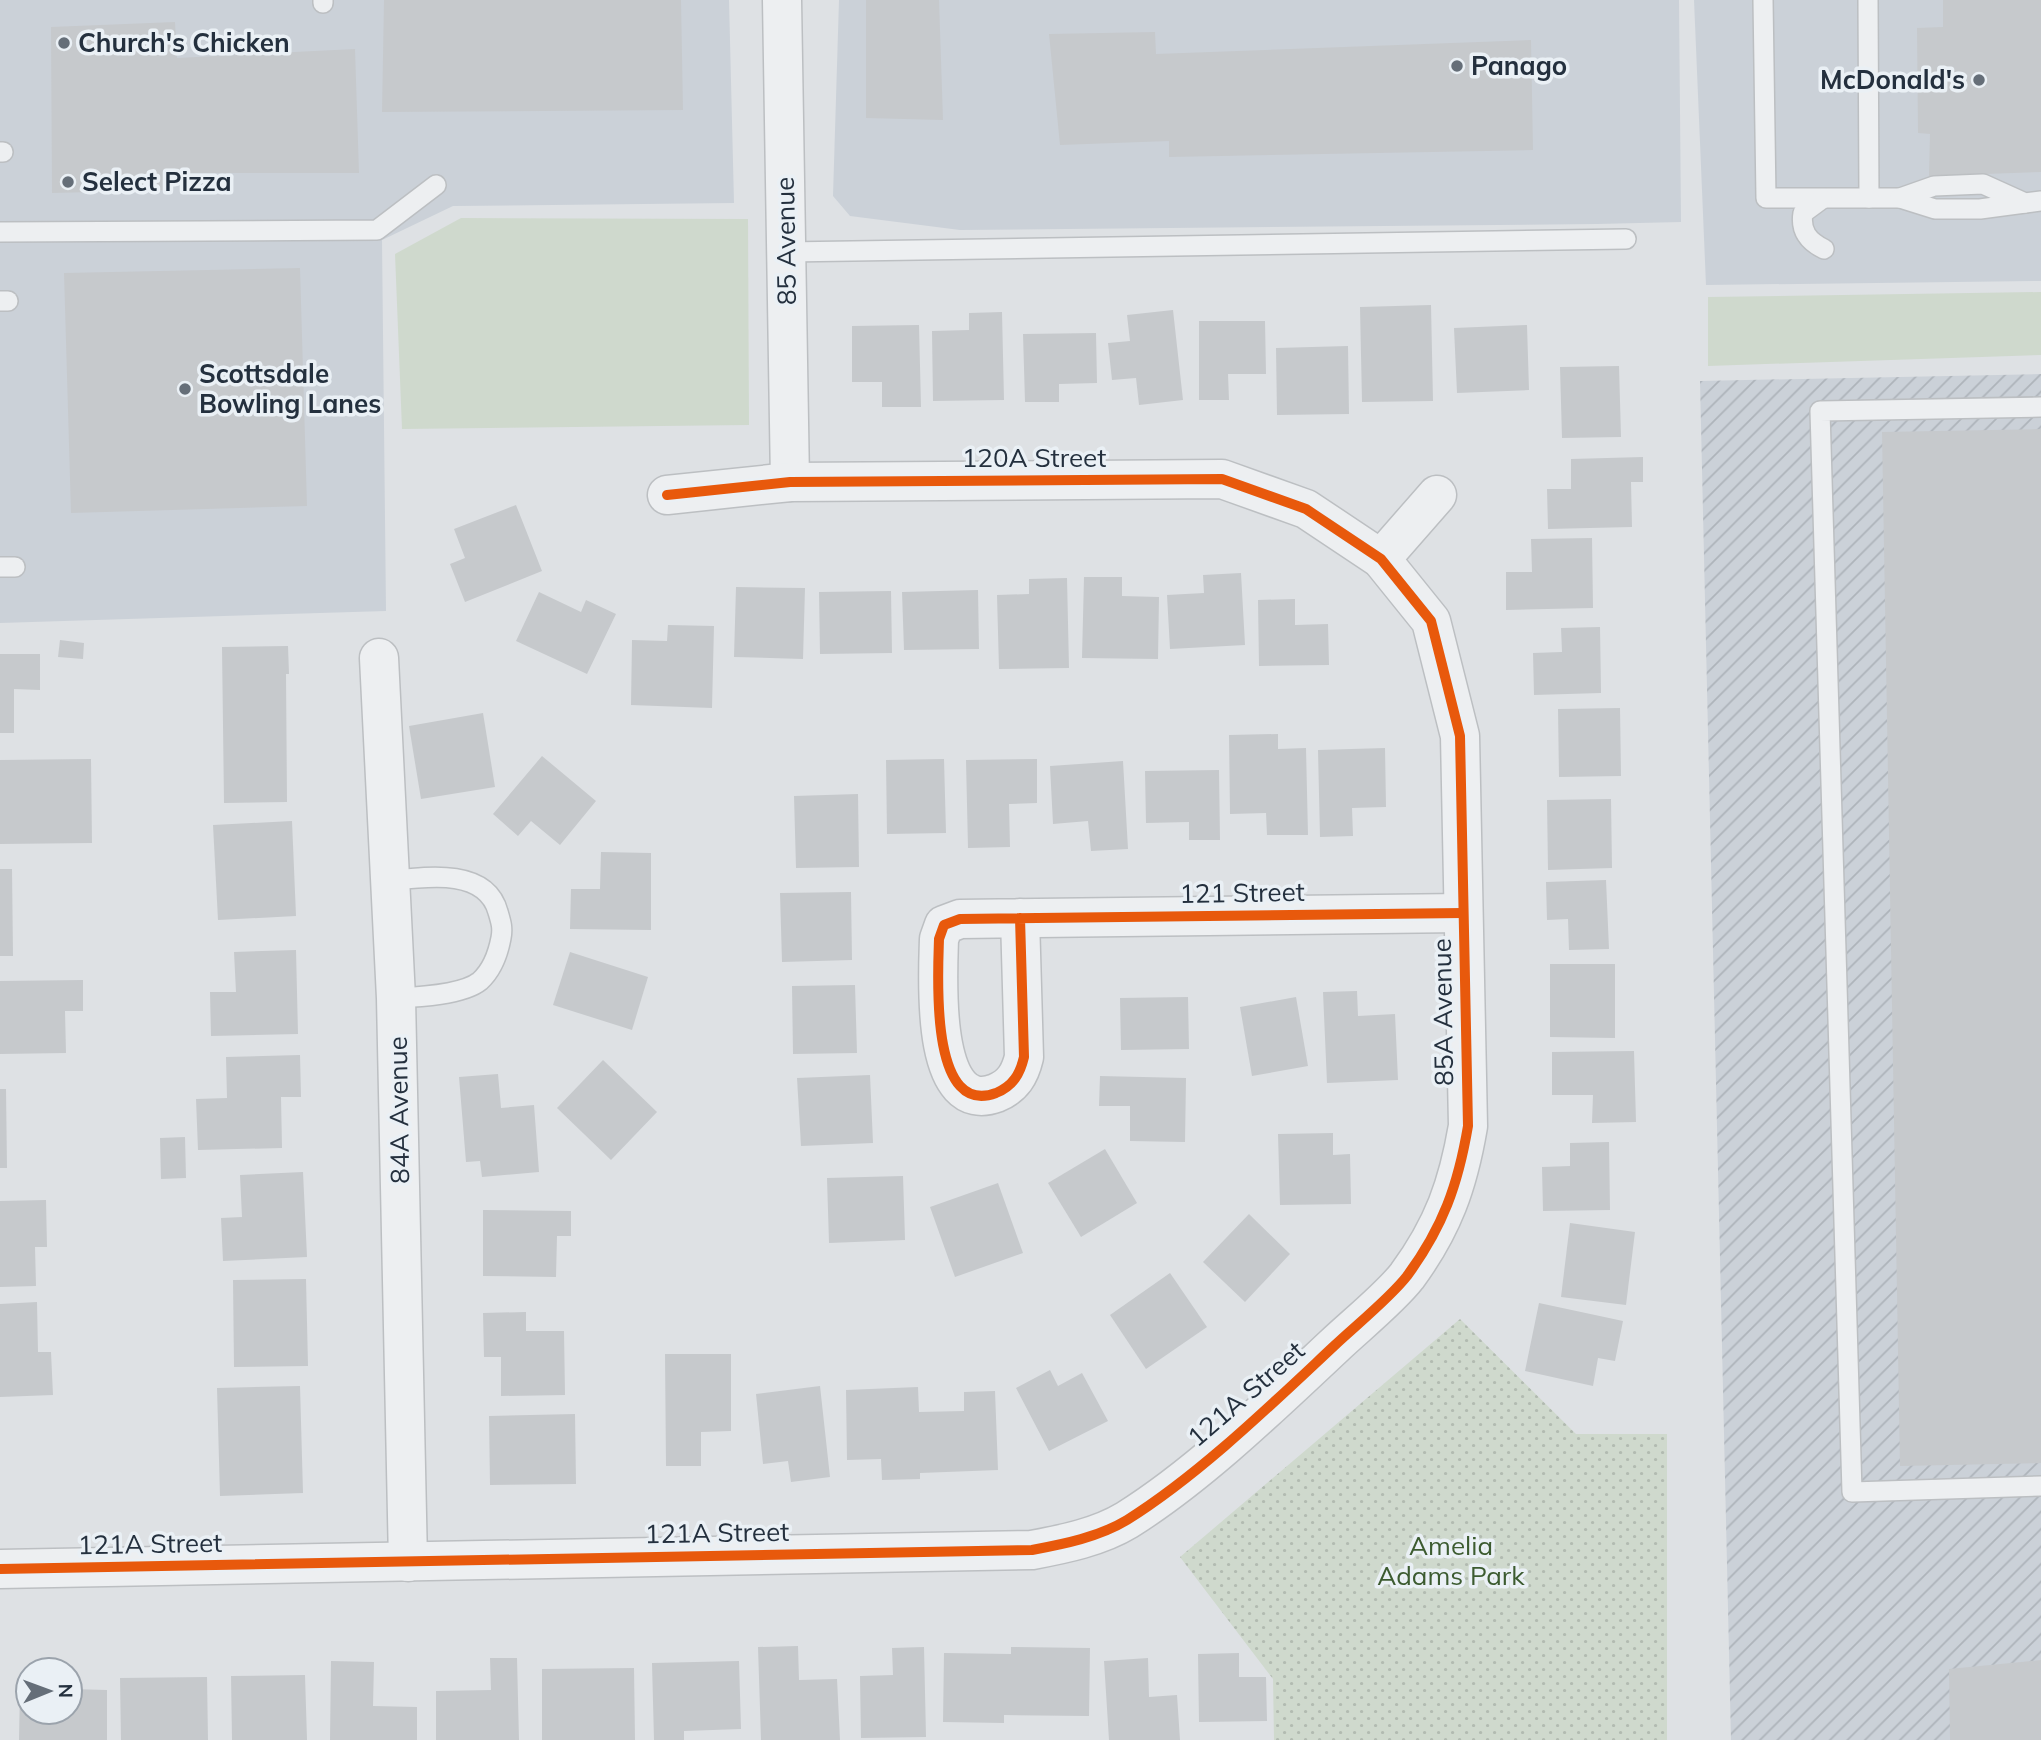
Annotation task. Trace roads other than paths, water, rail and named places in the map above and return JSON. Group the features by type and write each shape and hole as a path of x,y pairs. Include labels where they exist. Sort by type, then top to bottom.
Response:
{"street":[{"name":"85 Avenue","path":"782,0 790,482"},
{"name":"120A Street","path":"667,495 790,482 1222,480 1306,509 1381,559"},
{"path":"1381,559 1437,495"},
{"name":"85A Avenue","path":"1357,1324 1406,1278 1442,1221 1461,1170 1468,1126 1460,736 1431,621 1381,559"},
{"name":"84A Avenue","path":"379,658 396,998 408,1562"},
{"name":"121 Street","path":"1020,918 1463,914"},
{"name":"121A Street","path":"0,1569 1031,1550 1073,1542 1125,1521 1163,1494 1279,1397 1357,1324"}],"lane":[{"path":"1763,0 1766,198 1900,198 1935,209 1980,209 2033,202"},
{"path":"1868,0 1869,198"},
{"path":"0,232 377,230 436,185"},
{"path":"1822,199 1803,213 1801,222 1811,243 1824,249"},
{"path":"786,252 1626,239"},
{"path":"2041,407 1820,411 1852,1492 2041,1486"},
{"path":"389,881 441,877 466,881 483,890 496,904 502,929 497,959 479,982 450,993 396,998"}],"place":[{"name":"Church's Chicken","path":"64,43"},
{"name":"Panago","path":"1457,66"},
{"name":"McDonald's","path":"1979,80"},
{"name":"Select Pizza","path":"68,182"},
{"name":"Scottsdale Bowling Lanes","path":"185,389"}],"park label":[{"name":"Amelia Adams Park","path":"1451,1561"}]}
